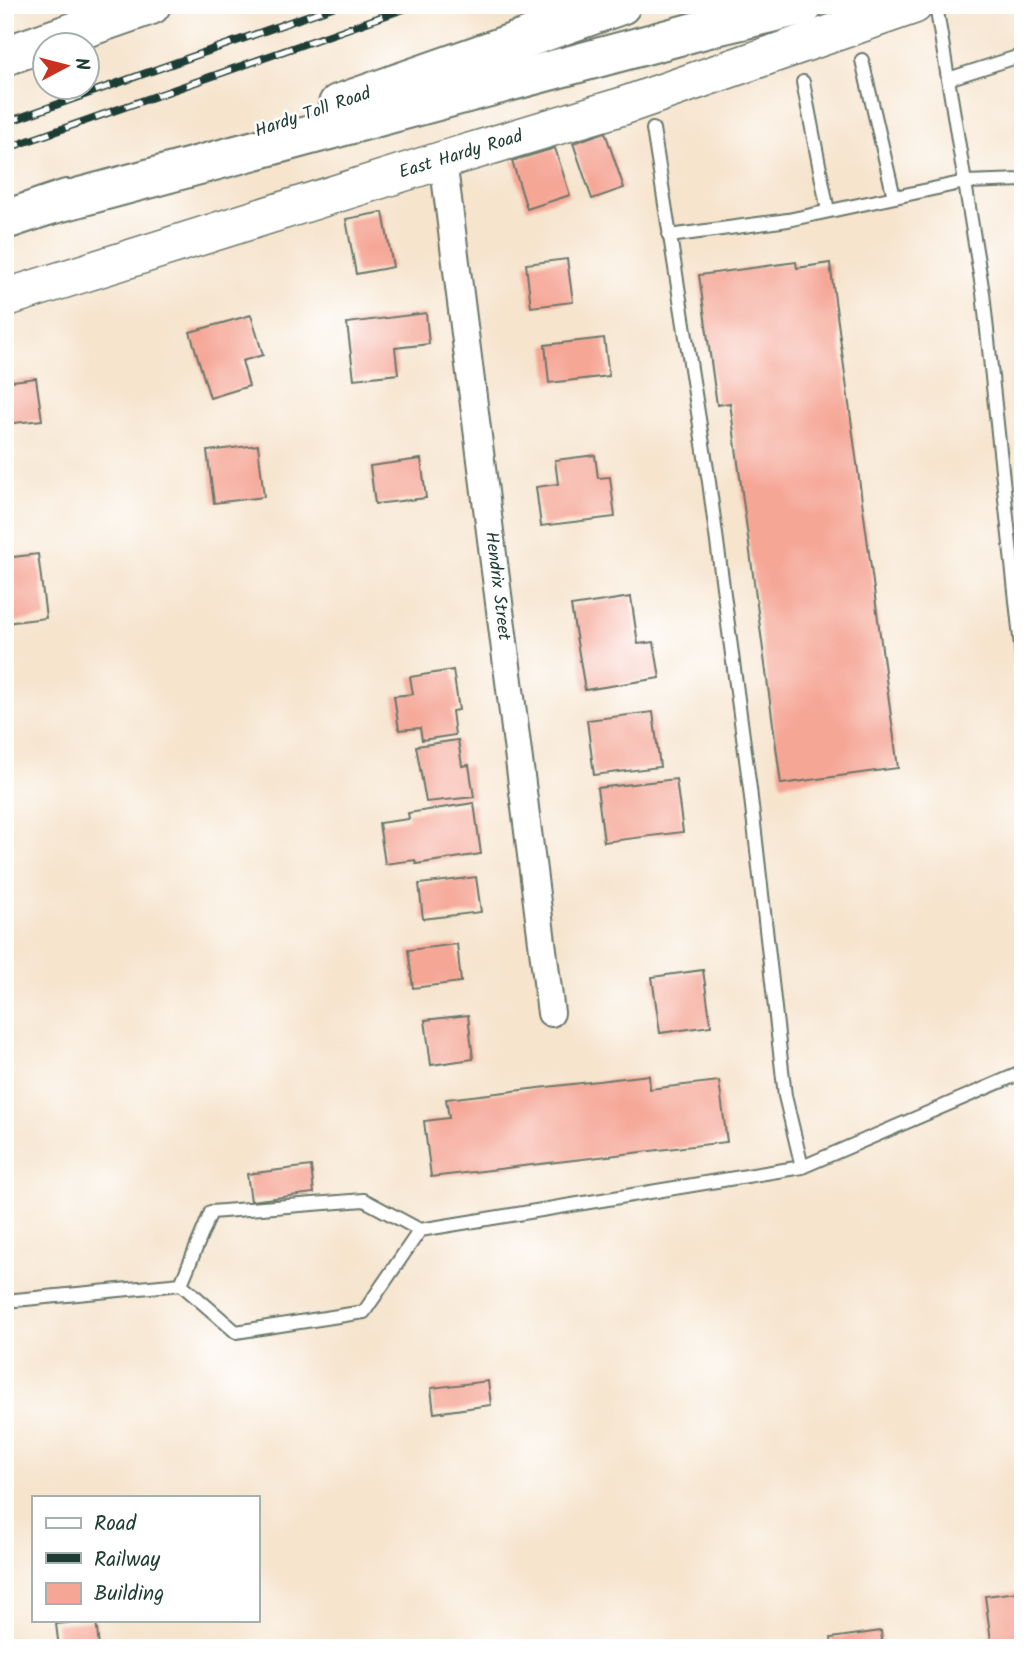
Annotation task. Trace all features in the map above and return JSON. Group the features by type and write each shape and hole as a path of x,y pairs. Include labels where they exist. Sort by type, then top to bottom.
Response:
{"highway":[{"path":"5,57 151,5"},
{"name":"Hardy Toll Road","path":"5,220 621,5"},
{"path":"43,207 804,5"}],"main road":[{"name":"East Hardy Road","path":"5,298 623,106 914,5"}],"street":[{"name":"Hendrix Street","path":"443,160 551,1013"}],"lane":[{"path":"936,5 983,293 1023,666"},
{"path":"948,79 1023,55"},
{"path":"862,61 894,197"},
{"path":"803,82 828,211"},
{"path":"653,129 715,522 750,789 785,1096 802,1167"},
{"path":"668,236 788,220 965,182 1023,180"},
{"path":"181,1284 211,1212 364,1200 420,1230 802,1167 1023,1072"},
{"path":"5,1301 181,1284 236,1332 364,1312 420,1230"}],"building":[{"path":"605,132 624,188 592,199 573,143"},
{"path":"555,148 570,195 527,209 512,161"},
{"path":"383,212 393,267 356,274 346,219"},
{"path":"567,259 573,302 531,307 526,264"},
{"path":"796,262 797,268 830,263 898,768 781,784 730,403 717,405 699,275"},
{"path":"426,313 429,344 395,348 398,374 354,379 347,323"},
{"path":"251,315 263,355 242,361 249,386 210,398 190,332"},
{"path":"604,338 609,376 549,383 545,345"},
{"path":"36,378 42,420 5,424 5,382"},
{"path":"258,445 264,497 214,503 207,451"},
{"path":"595,455 598,478 610,477 615,517 541,526 536,487 558,484 555,460"},
{"path":"421,459 426,498 375,504 370,466"},
{"path":"38,554 46,618 5,623 5,558"},
{"path":"631,597 638,644 654,642 660,678 585,690 571,606"},
{"path":"453,670 459,710 452,711 455,735 422,740 420,728 399,730 394,696 413,694 410,677"},
{"path":"653,712 660,767 594,775 587,720"},
{"path":"458,740 462,766 469,765 474,797 426,802 416,746"},
{"path":"676,779 683,832 604,842 597,788"},
{"path":"474,803 481,854 416,864 415,860 385,864 379,823 409,819 408,813"},
{"path":"476,877 481,912 423,919 419,884"},
{"path":"457,944 461,982 413,988 408,950"},
{"path":"703,970 711,1026 660,1033 652,977"},
{"path":"468,1015 473,1059 431,1065 425,1020"},
{"path":"649,1075 650,1089 719,1081 727,1142 431,1177 424,1121 449,1118 446,1099"},
{"path":"311,1166 314,1193 251,1201 247,1174"},
{"path":"488,1381 491,1405 434,1413 431,1388"},
{"path":"1017,1592 1023,1638 991,1641 985,1596"},
{"path":"96,1622 99,1648 59,1648 56,1624"},
{"path":"881,1631 883,1648 832,1648 831,1638"}],"railway":[{"path":"5,123 338,5"},
{"path":"5,149 415,5"}]}
